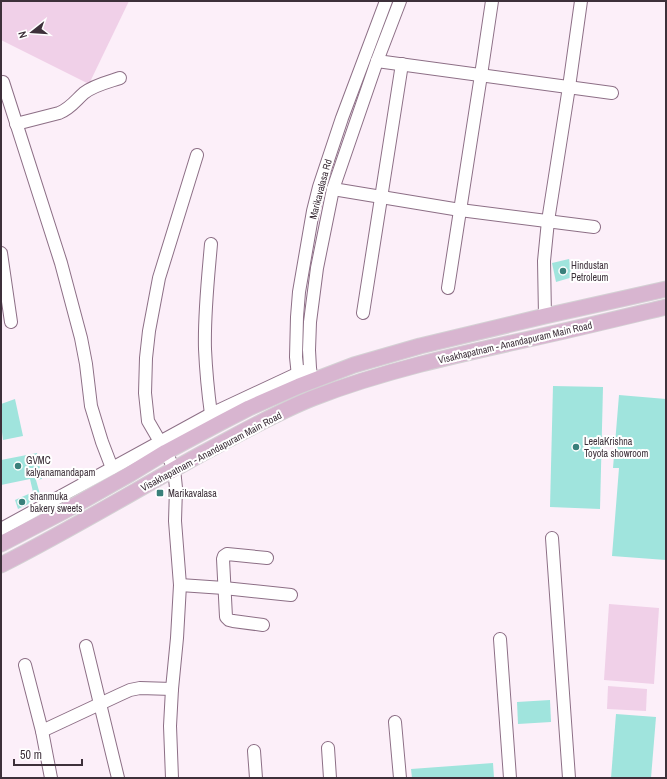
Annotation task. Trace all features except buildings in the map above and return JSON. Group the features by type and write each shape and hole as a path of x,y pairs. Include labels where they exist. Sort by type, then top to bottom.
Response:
{"main road":[{"name":"Visakhapatnam - Anandapuram Main Road","path":"1,544 130,474 163,447 220,423 305,377 420,346 545,316 666,290"},
{"name":"Visakhapatnam - Anandapuram Main Road","path":"1,565 258,424 313,399 358,383 425,363 666,307"}],"street":[{"name":"Marikavalasa Rd","path":"305,377 296,335 299,292 313,211 319,187 342,118 386,1"},
{"name":"Marikavalasa Rd","path":"305,377 316,275 332,189 377,61 400,1"},
{"path":"448,288 492,1"},
{"path":"545,316 544,261 548,221 580,1"},
{"path":"377,61 612,93"},
{"path":"363,313 402,64"},
{"path":"16,124 66,111 85,92 96,86 120,78"},
{"path":"3,82 63,271 81,338 86,364 90,406 112,468"},
{"path":"172,778 170,726 180,585 175,521 176,488 174,469 148,421 145,393 146,358 149,331 160,278 197,155"},
{"path":"332,189 460,210 594,227"},
{"path":"211,244 207,292 205,348 207,388 211,414"},
{"path":"1,253 11,322"},
{"path":"1,529 112,468 163,447 211,414 305,377"},
{"path":"552,538 569,778"},
{"path":"263,625 229,620 226,618 223,559 226,554 267,558"},
{"path":"180,585 291,595"},
{"path":"500,639 510,778"},
{"path":"86,646 118,778"},
{"path":"25,665 42,731 51,778"},
{"path":"42,731 135,689 172,689"},
{"path":"395,722 400,778"},
{"path":"328,748 330,778"},
{"path":"254,751 256,778"}],"shaded area":[{"path":"1,1 129,1 89,84 1,40"},
{"path":"609,604 659,608 654,684 604,680"},
{"path":"608,686 647,689 646,711 607,709"}],"place":[{"name":"Hindustan Petroleum","path":"563,271"},
{"name":"LeelaKrishna Toyota showroom","path":"576,447"},
{"name":"GVMC kalyanamandapam","path":"18,466"},
{"name":"Marikavalasa","path":"160,493"},
{"name":"shanmuka bakery sweets","path":"22,502"}]}
